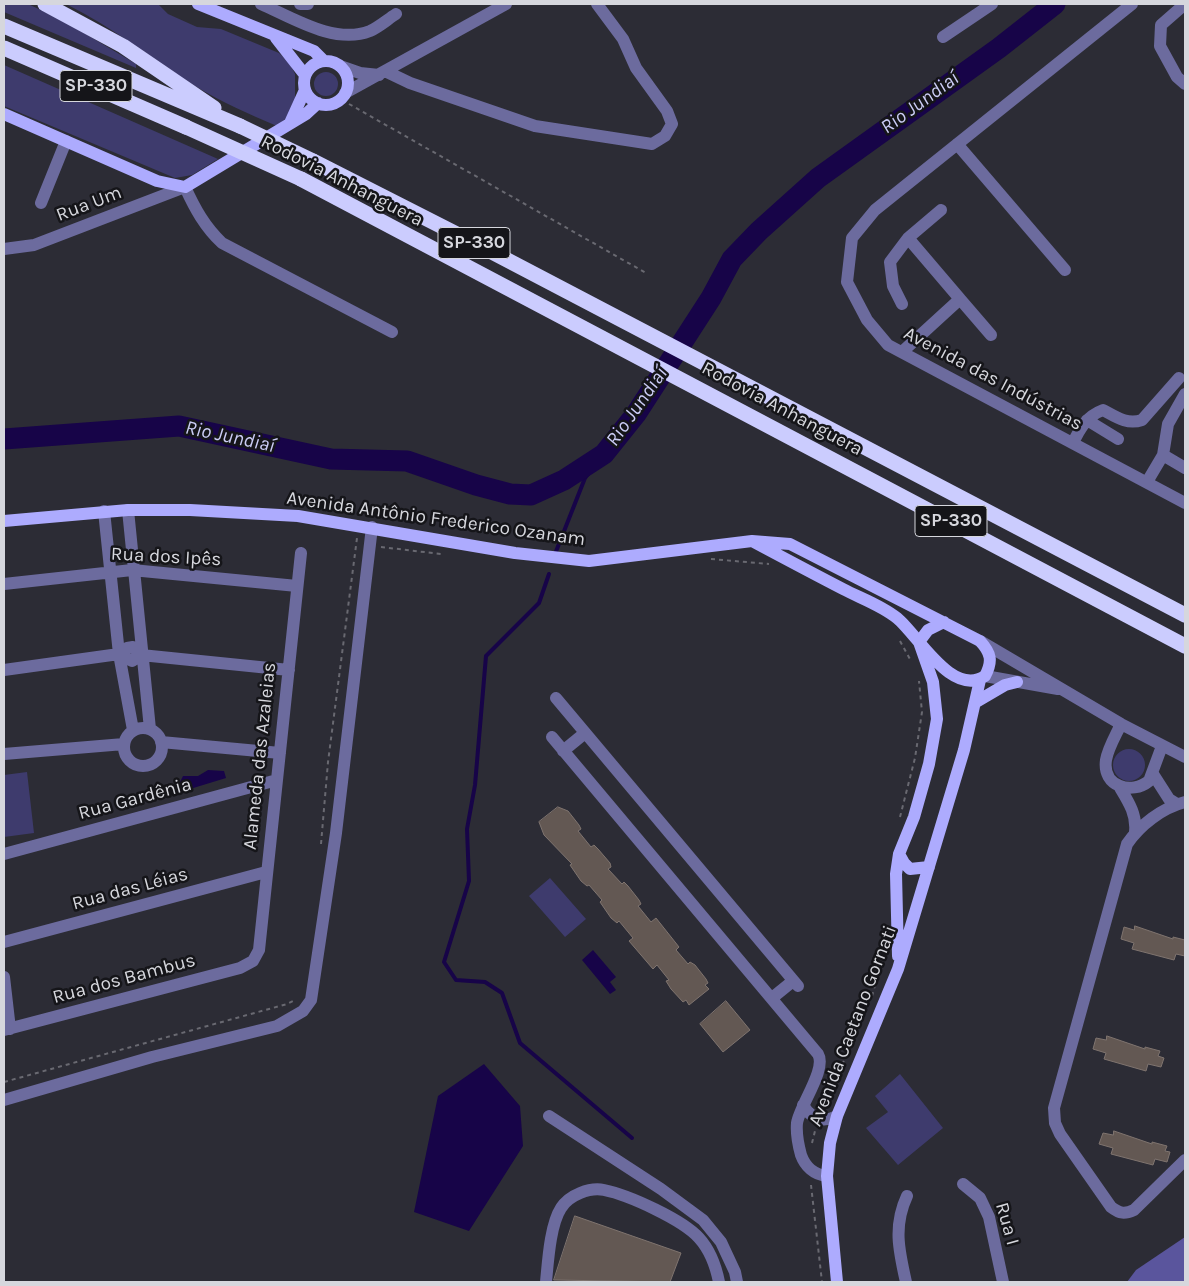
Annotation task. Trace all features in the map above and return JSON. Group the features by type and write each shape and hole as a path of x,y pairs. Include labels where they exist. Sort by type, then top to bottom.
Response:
{"highway":[{"path":"45,4 123,46 240,126"},
{"name":"Rodovia Anhanguera","path":"4,26 240,126 313,161 1185,615"},
{"name":"Rodovia Anhanguera","path":"4,48 107,91 301,179 1185,646"}],"main road":[{"path":"198,4 314,51 324,61 340,66 348,78 343,96 330,104 318,103 305,90"},
{"path":"275,36 306,75"},
{"path":"290,123 305,90 306,75 316,63 324,61"},
{"path":"4,114 157,181 185,187 290,123 318,103"},
{"name":"Avenida Antônio Frederico Ozanam","path":"4,521 128,510 190,510 298,516 544,557 589,562 752,541 790,544 980,641"},
{"path":"752,541 897,618 934,660 953,674 965,680 983,678"},
{"path":"854,594 858,584 866,582"},
{"path":"919,642 928,630 944,622"},
{"name":"Avenida Caetano Gornati","path":"837,1282 826,1176 830,1143 837,1116 898,969 983,678 991,660 988,650 980,641"},
{"path":"898,969 896,874 899,854 914,817 926,773 937,719 932,682 919,642"},
{"path":"976,702 1005,684 1017,682"},
{"path":"899,854 904,864 910,869 929,866"}],"street":[{"path":"261,4 323,31 356,34 371,30 396,14"},
{"path":"300,4 308,4"},
{"path":"343,96 506,4"},
{"path":"340,66 360,73 383,73 535,126 652,144 665,136 672,124 636,68 623,40 597,4"},
{"path":"944,37 992,4"},
{"path":"1065,270 957,144 1132,4"},
{"path":"1185,4 1161,25 1160,46 1177,77 1185,84"},
{"path":"42,203 66,141"},
{"name":"Avenida das Indústrias","path":"957,144 875,210 852,238 848,282 867,320 888,345 1185,503"},
{"path":"185,187 198,216 209,231 222,243 392,332"},
{"name":"Rua Um","path":"4,249 34,246 185,187"},
{"path":"902,304 893,286 890,262 908,238 941,210"},
{"path":"908,238 991,335"},
{"path":"902,352 960,299"},
{"path":"1073,443 1080,428 1087,420 1093,414 1103,410 1126,422 1142,420 1180,378"},
{"path":"1147,482 1163,455 1168,424 1185,394"},
{"path":"1087,420 1118,439"},
{"path":"1163,455 1185,468"},
{"path":"128,510 132,570 150,729"},
{"path":"104,511 119,654 133,730"},
{"path":"4,1100 152,1057 276,1026 303,1011 311,1000 336,833 372,527"},
{"name":"Alameda das Azaleias","path":"253,961 259,950 301,553"},
{"name":"Rua dos Ipês","path":"4,584 132,570 297,586"},
{"name":"Avenida Antônio Frederico Ozanam","path":"980,641 1121,724 1185,757"},
{"path":"4,670 119,654 127,648 133,647 141,656 289,670"},
{"name":"Avenida Antônio Frederico Ozanam","path":"983,678 1066,690"},
{"path":"556,698 796,983 772,998"},
{"path":"1121,724 1106,758 1106,766 1112,781 1119,786 1135,789 1142,786 1153,774 1162,746"},
{"path":"139,728 150,729 159,737 161,742 162,748 157,760 146,766 134,764 129,760 124,750 124,744 133,730 139,728"},
{"path":"563,750 585,733"},
{"path":"552,737 818,1054 821,1061 797,1123 797,1142 807,1166 815,1173 826,1176"},
{"path":"161,742 280,753"},
{"path":"4,754 124,744"},
{"path":"1153,774 1169,799 1181,803"},
{"name":"Rua Gardênia","path":"4,854 277,780"},
{"path":"1119,786 1132,809 1136,822 1135,832"},
{"path":"1181,803 1135,832 1127,844 1054,1108 1055,1123 1111,1207 1118,1212 1126,1214 1134,1210 1185,1160"},
{"name":"Rua das Léias","path":"4,942 266,872"},
{"name":"Rua dos Bambus","path":"7,1030 240,968 253,961"},
{"path":"4,977 7,1030"},
{"path":"803,1105 811,1116 817,1119 831,1119 837,1116"},
{"path":"549,1116 661,1189 703,1220 722,1242 735,1272 737,1282"},
{"name":"Rua I","path":"963,1184 980,1198 989,1217 1003,1282"},
{"path":"546,1282 550,1244 561,1208 576,1194 603,1190 657,1209 698,1237 716,1265 720,1282"},
{"path":"906,1282 897,1234 898,1219 907,1196"}],"path":[{"path":"343,96 646,273"},
{"path":"356,544 448,555"},
{"path":"702,559 769,564"},
{"path":"896,633 914,666"},
{"path":"898,823 914,758 922,712 918,675"},
{"name":"Avenida Caetano Gornati","path":"871,1002 886,947"},
{"name":"Avenida Caetano Gornati","path":"822,1282 814,1202 807,1166 817,1119 862,1020"}],"shaded area":[{"path":"4,4 28,4 64,21 136,64 136,68 4,12"},
{"path":"66,4 158,4 168,14 197,27 221,29 279,53 289,62 295,74 295,102 289,116 277,126 225,103 195,86 100,23"},
{"path":"4,65 218,159 192,175 175,178 4,106"},
{"path":"321,72 331,72 338,79 338,89 331,96 321,96 314,89 314,79"},
{"path":"1129,749 1141,753 1145,765 1141,777 1129,781 1117,777 1113,765 1117,753"},
{"path":"208,770 224,771 226,778 190,789 181,786 180,782 183,776 198,776"},
{"path":"27,772 34,833 4,837 4,775"},
{"path":"550,878 586,919 565,937 529,896"},
{"path":"593,950 616,977 610,982 616,990 610,994 582,960"},
{"path":"484,1064 520,1106 523,1146 469,1231 414,1212 438,1096"},
{"path":"900,1074 943,1128 898,1165 866,1128 888,1112 875,1096"},
{"path":"1185,1237 1185,1282 1127,1282 1136,1270"}],"building":[{"path":"558,807 568,811 581,829 578,831 591,847 594,845 610,863 611,867 608,869 622,884 624,882 628,886 641,904 638,906 651,922 656,918 679,947 676,950 688,964 690,962 695,965 706,979 708,983 705,985 709,989 689,1005 686,1000 683,1002 671,989 666,981 669,980 657,965 653,969 629,941 633,938 619,921 617,923 611,918 600,902 602,900 589,885 587,886 581,881 570,865 572,864 544,835 539,822"},
{"path":"1135,926 1173,939 1173,937 1185,940 1185,956 1176,954 1174,960 1132,949 1134,943 1121,939 1124,927 1134,930"},
{"path":"726,1001 750,1030 723,1052 700,1024"},
{"path":"1107,1036 1145,1049 1145,1047 1160,1051 1158,1056 1164,1058 1161,1067 1148,1064 1146,1071 1104,1059 1106,1053 1093,1049 1096,1038 1106,1040"},
{"path":"1114,1131 1152,1144 1152,1142 1167,1146 1165,1151 1170,1152 1167,1162 1155,1159 1153,1165 1111,1154 1113,1148 1099,1144 1103,1133 1113,1135"},
{"path":"575,1216 681,1253 670,1282 554,1280"}],"waterway":[{"name":"Rio Jundiaí","path":"4,439 179,426 331,459 407,461 476,485 510,494 531,495 564,480 604,454 636,414 711,298 732,259 759,231 818,178 999,48 1055,4"},
{"path":"555,554 585,478 604,454"},
{"path":"549,574 539,603 486,656 475,785 467,829 469,881 444,962 456,980 485,982 502,993 520,1043 632,1138"}]}
